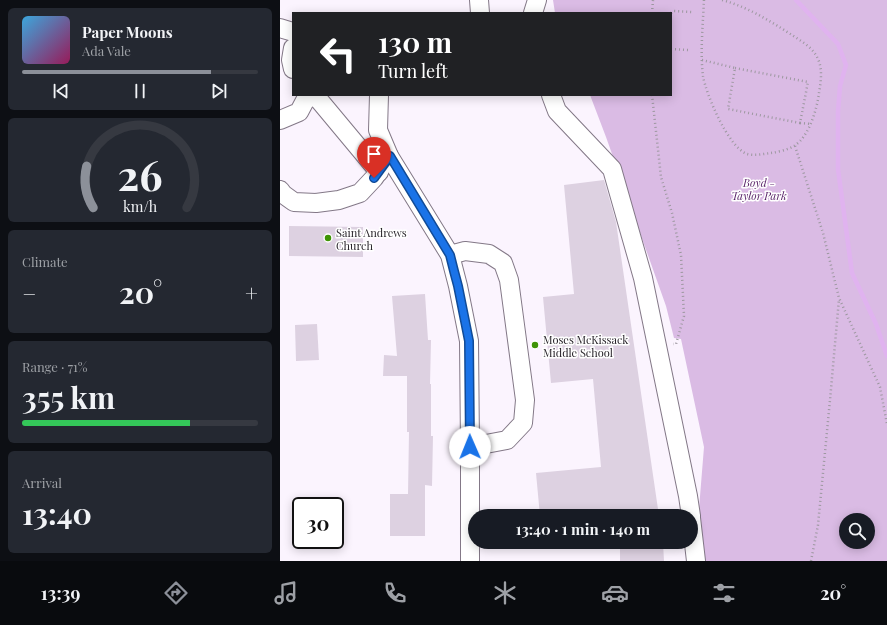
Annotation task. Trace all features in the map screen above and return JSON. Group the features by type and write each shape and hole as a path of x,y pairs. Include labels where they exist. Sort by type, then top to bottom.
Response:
{"street":[{"path":"479,0 480,12"},
{"path":"280,28 292,32"},
{"path":"292,54 292,64"},
{"path":"280,120 299,112 308,96"},
{"path":"311,96 320,100 379,172"},
{"path":"379,96 378,130 390,156 450,255 469,341 470,561"},
{"path":"551,96 557,111 612,169 643,278 690,509"},
{"path":"280,190 294,202 316,203 339,200 360,193 379,172 390,156"},
{"path":"450,255 465,251 489,254 502,263 509,280 525,400 523,423 507,440 470,447"},
{"path":"695,549 696,561"}],"path":[{"path":"652,12 653,0"},
{"path":"704,0 702,60 703,76 706,89 721,123 736,146 747,154 768,154 795,146 806,133 811,124 819,98 821,73 815,54 804,43 761,16 722,0"},
{"path":"672,12 692,12"},
{"path":"672,49 688,50"},
{"path":"702,60 808,82 800,123"},
{"path":"735,68 728,109 811,124"},
{"path":"652,96 661,178 672,213 681,255 684,316 676,344 657,344"},
{"path":"795,146 823,233 839,298 880,387 887,424"},
{"path":"811,561 818,525 839,298"}],"green space":[{"name":"Boyd - Taylor Park","path":"553,0 887,0 887,561 704,561 698,521 704,447 681,339 674,338 666,306 590,96 672,96 672,12 555,12"}],"building":[{"path":"604,180 616,222 658,509 539,509 536,473 601,467 593,379 551,383 543,297 574,294 564,185"},
{"path":"289,226 363,227 363,257 289,256"},
{"path":"425,294 428,340 431,340 431,436 433,436 432,486 425,485 425,536 390,536 390,494 408,494 409,432 407,432 407,376 383,376 384,355 397,356 392,296"},
{"path":"317,324 319,360 296,361 295,325"},
{"path":"620,549 663,549 664,561 620,561"}],"waterway":[{"path":"796,0 838,44 846,65 840,86 838,112 838,169 852,273 876,324 887,356"}],"place":[{"name":"Saint Andrews Church","path":"328,238"},
{"name":"Moses McKissack Middle School","path":"535,345"}],"route":[{"path":"374,178 390,156 450,255 469,341 470,447"}]}
